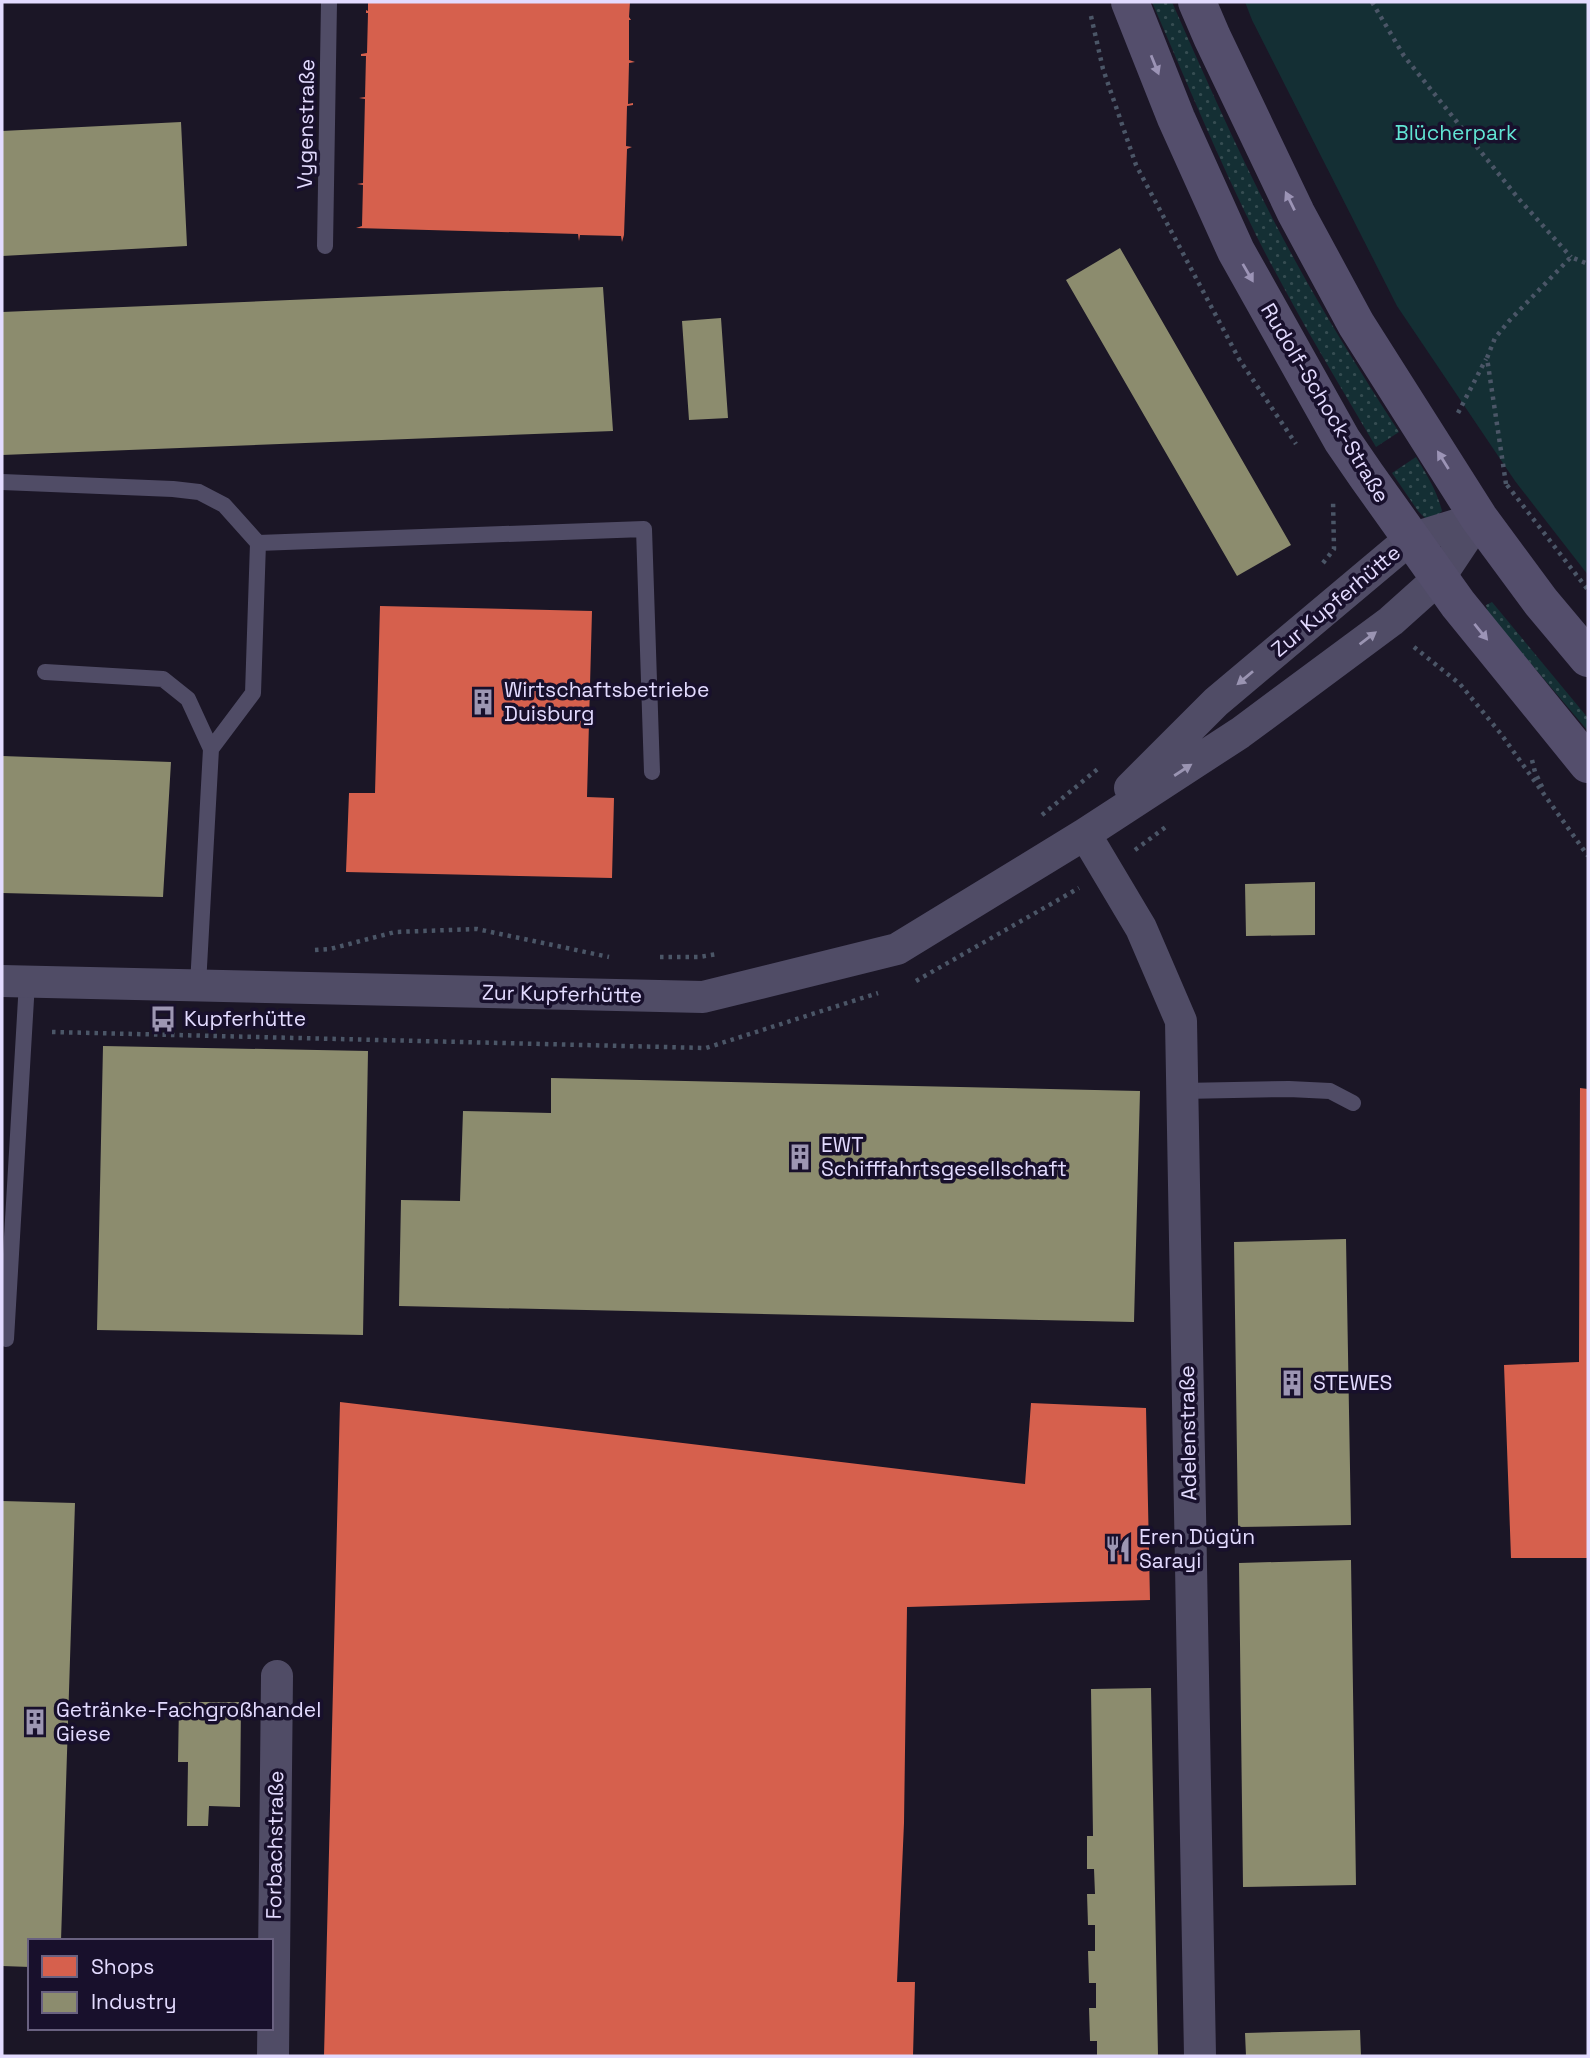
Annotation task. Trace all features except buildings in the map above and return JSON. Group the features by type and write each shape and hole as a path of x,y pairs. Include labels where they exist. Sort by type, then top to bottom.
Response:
{"main road":[{"name":"Rudolf-Schock-Straße","path":"1130,2 1176,118 1236,251 1342,440 1458,604 1588,764"},
{"path":"1197,2 1296,213 1350,313 1479,518 1541,602 1588,658"}],"street":[{"name":"Zur Kupferhütte","path":"1085,834 1216,702 1410,539 1479,518"},
{"name":"Zur Kupferhütte","path":"14,981 703,997 897,949 1085,834 1240,733 1391,621 1439,578 1479,518"},
{"name":"Adelenstraße","path":"1085,834 1141,928 1181,1021 1200,2056"},
{"name":"Forbachstraße","path":"273,1980 277,1676"},
{"name":"Forbachstraße","path":"272,2030 272,2056"}],"lane":[{"name":"Vygenstraße","path":"325,246 329,2"},
{"path":"2,482 199,492 224,505 258,543 253,693 211,748"},
{"path":"258,543 644,529 652,772"},
{"path":"45,672 163,679 188,699 211,748 198,985"},
{"path":"6,1339 14,981"},
{"path":"1182,1091 1303,1089 1330,1091 1353,1103"}],"path":[{"path":"1372,2 1404,56 1518,198 1570,257 1588,264"},
{"path":"1451,403 1458,413 1495,338 1570,257"},
{"path":"1487,358 1506,484"},
{"path":"1500,474 1588,590"},
{"path":"1319,568 1334,550 1333,498"},
{"path":"1408,643 1460,684 1501,734 1588,856"},
{"path":"1532,759 1535,772 1550,803"},
{"path":"1032,824 1106,762"},
{"path":"304,951 330,949 395,932 477,929 613,958"},
{"path":"650,958 699,957 726,952"}],"green space":[{"path":"1152,2 1172,2 1276,225 1335,330 1399,432 1376,447 1257,237"},
{"name":"Blücherpark","path":"1245,2 1588,2 1588,575 1515,481 1397,306"},
{"path":"1416,457 1440,504 1442,511 1435,518 1425,518 1418,511 1392,473"},
{"path":"1492,602 1588,718 1588,731 1488,613 1486,605"}],"place":[{"name":"Wirtschaftsbetriebe Duisburg","path":"483,702"},
{"name":"Kupferhütte","path":"163,1019"},
{"name":"EWT Schifffahrtsgesellschaft","path":"800,1157"},
{"name":"STEWES","path":"1292,1383"},
{"name":"Eren Dügün Sarayi","path":"1118,1549"},
{"name":"Getränke-Fachgroßhandel Giese","path":"35,1722"}]}
